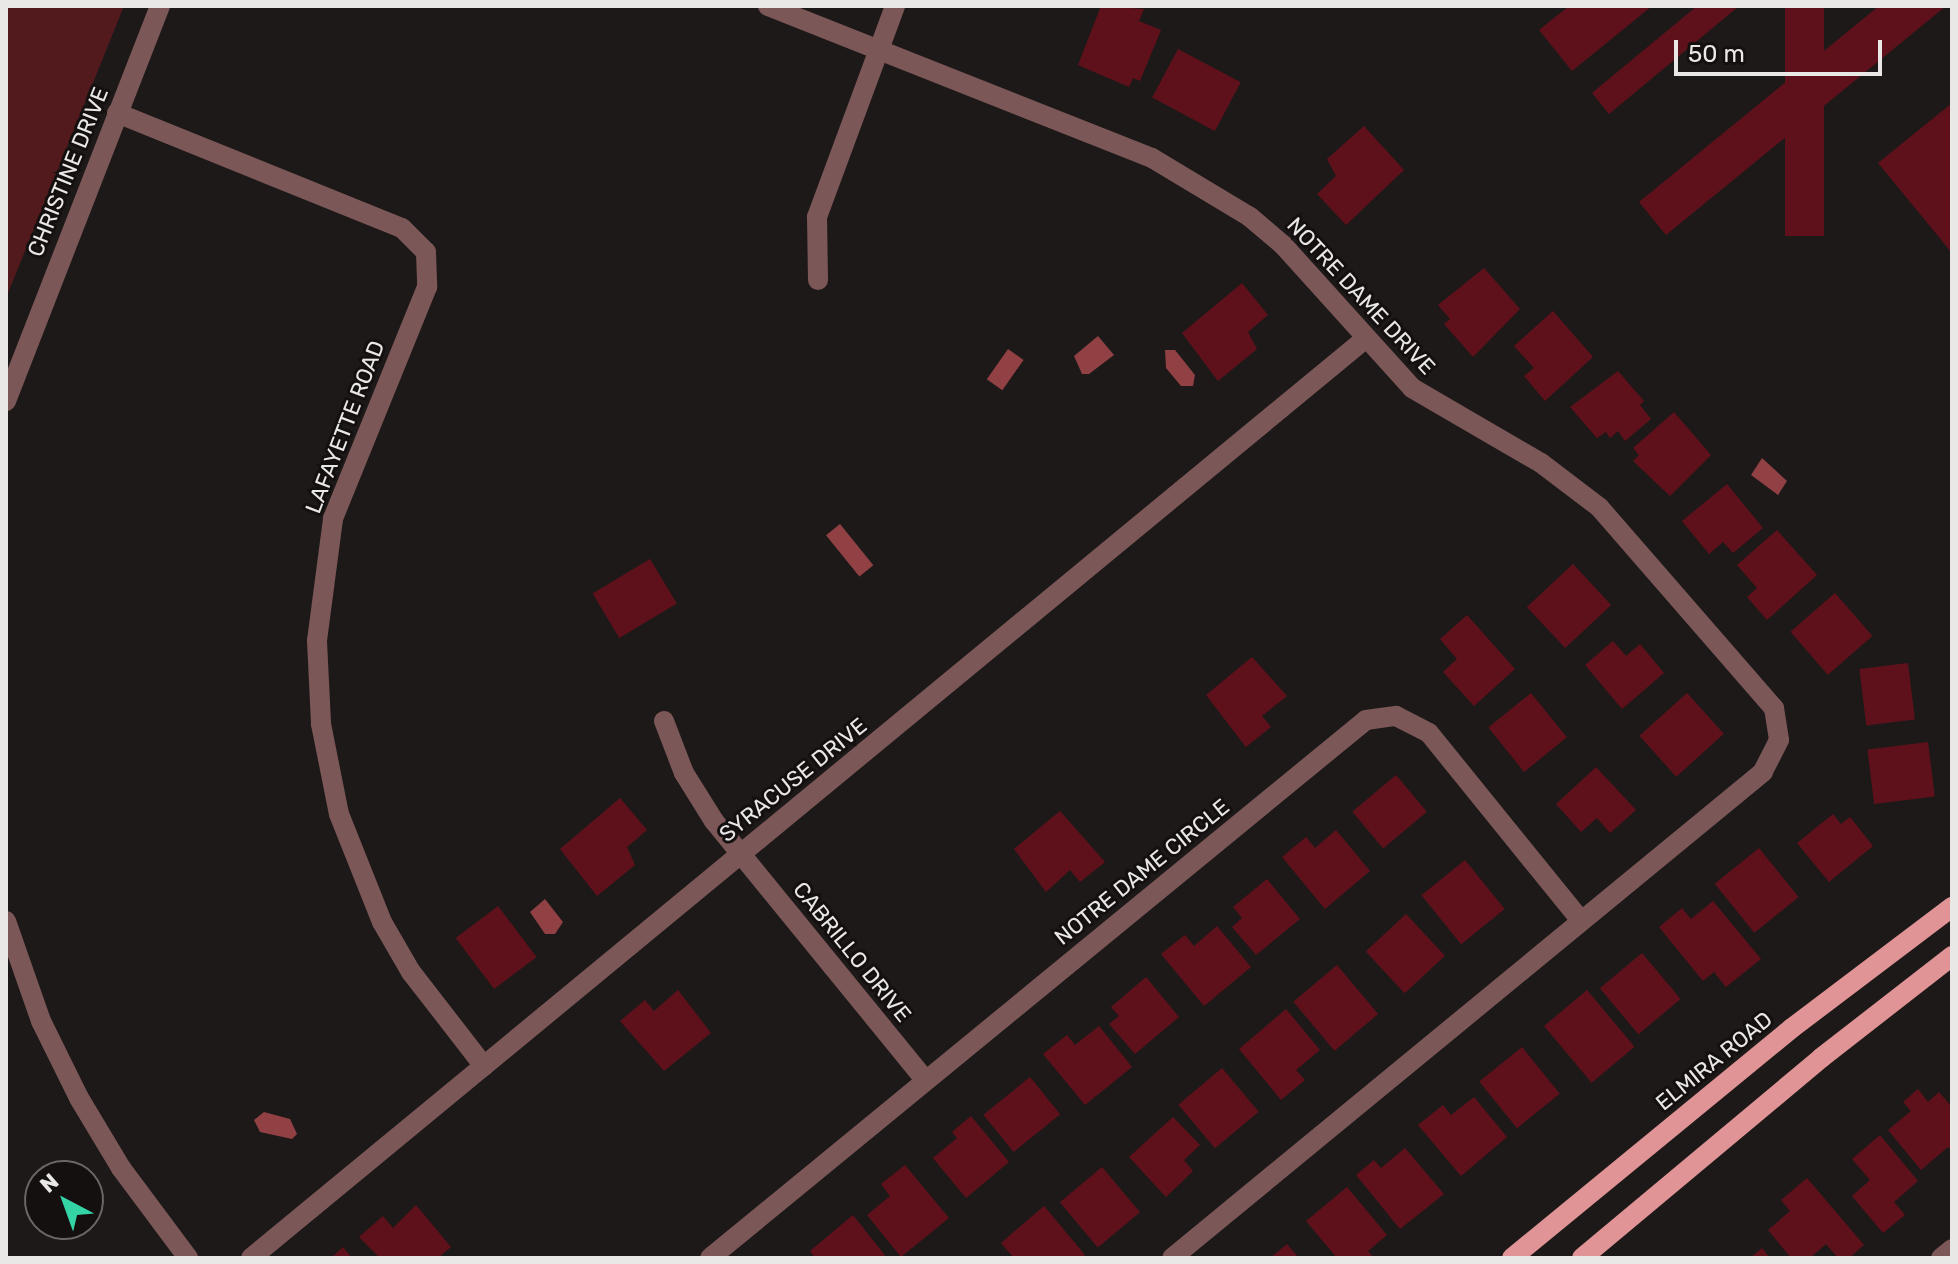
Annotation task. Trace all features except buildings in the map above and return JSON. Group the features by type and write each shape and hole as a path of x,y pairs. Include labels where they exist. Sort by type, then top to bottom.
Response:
{"main road":[{"name":"ELMIRA ROAD","path":"1512,1258 1792,1028 1952,907"},
{"path":"1582,1258 1821,1058 1952,956"}],"street":[{"name":"CHRISTINE DRIVE","path":"6,401 160,6"},
{"name":"NOTRE DAME DRIVE","path":"768,6 1152,158 1201,186 1283,245 1412,388 1571,484 1624,533 1769,699 1779,740 1763,772 1581,921"},
{"path":"818,280 817,217 895,6"},
{"name":"LAFAYETTE ROAD","path":"117,113 402,228 426,252 427,287 333,519 317,641 321,724 339,814 382,922 411,972 484,1066"},
{"name":"SYRACUSE DRIVE","path":"251,1258 1365,339"},
{"name":"NOTRE DAME CIRCLE","path":"710,1258 1351,729 1376,717 1407,719 1429,733 1581,921"},
{"name":"CABRILLO DRIVE","path":"664,721 684,773 741,854 926,1081"},
{"path":"6,921 41,1021 79,1098 128,1178 188,1258"},
{"path":"1172,1258 1581,921"},
{"path":"1941,1258 1952,1249"}],"shaded area":[{"path":"6,6 124,6 6,298"},
{"path":"1098,336 1114,355 1089,374 1082,374 1074,356"},
{"path":"1008,349 1024,360 1002,390 987,379"},
{"path":"1165,350 1175,350 1195,375 1193,386 1181,386 1166,368"},
{"path":"1762,458 1787,481 1778,495 1751,475"},
{"path":"840,524 873,565 859,577 826,535"},
{"path":"545,899 563,922 555,934 545,934 530,912"},
{"path":"264,1112 290,1119 297,1134 292,1139 260,1132 254,1120"}]}
